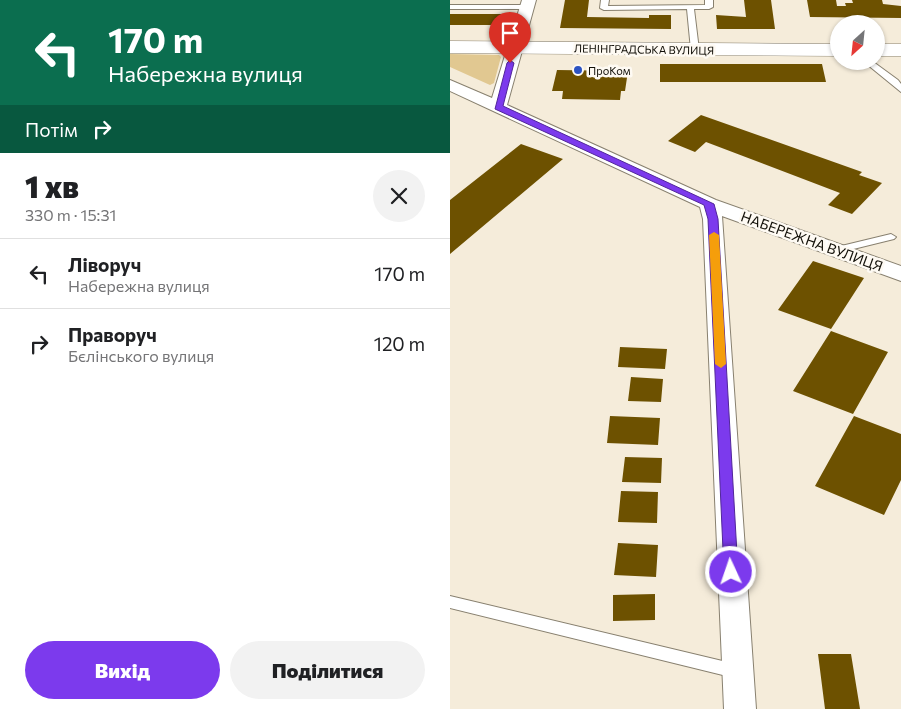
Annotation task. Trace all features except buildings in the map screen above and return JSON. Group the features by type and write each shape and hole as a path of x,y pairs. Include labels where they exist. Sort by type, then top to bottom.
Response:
{"street":[{"path":"498,107 528,4"},
{"name":"ЛЕНІНГРАДСЬКА ВУЛИЦЯ","path":"450,47 830,50"},
{"path":"885,50 901,50"},
{"name":"НАБЕРЕЖНА ВУЛИЦЯ","path":"450,85 709,204 901,274"},
{"path":"709,204 713,219 736,671 740,709"}],"lane":[{"path":"605,0 604,8 709,7 709,0"},
{"path":"450,7 470,4 528,4"},
{"path":"690,7 695,50"},
{"path":"878,70 901,90"},
{"path":"837,250 891,237"},
{"path":"450,602 736,671"}],"shaded area":[{"path":"450,54 499,55 501,57 494,83 490,85 450,67"}],"slow traffic":[{"path":"714,235 721,364"}],"place":[{"name":"ПроКом","path":"578,70"}],"route":[{"path":"510,63 498,107 709,204 713,219 731,572"}]}
